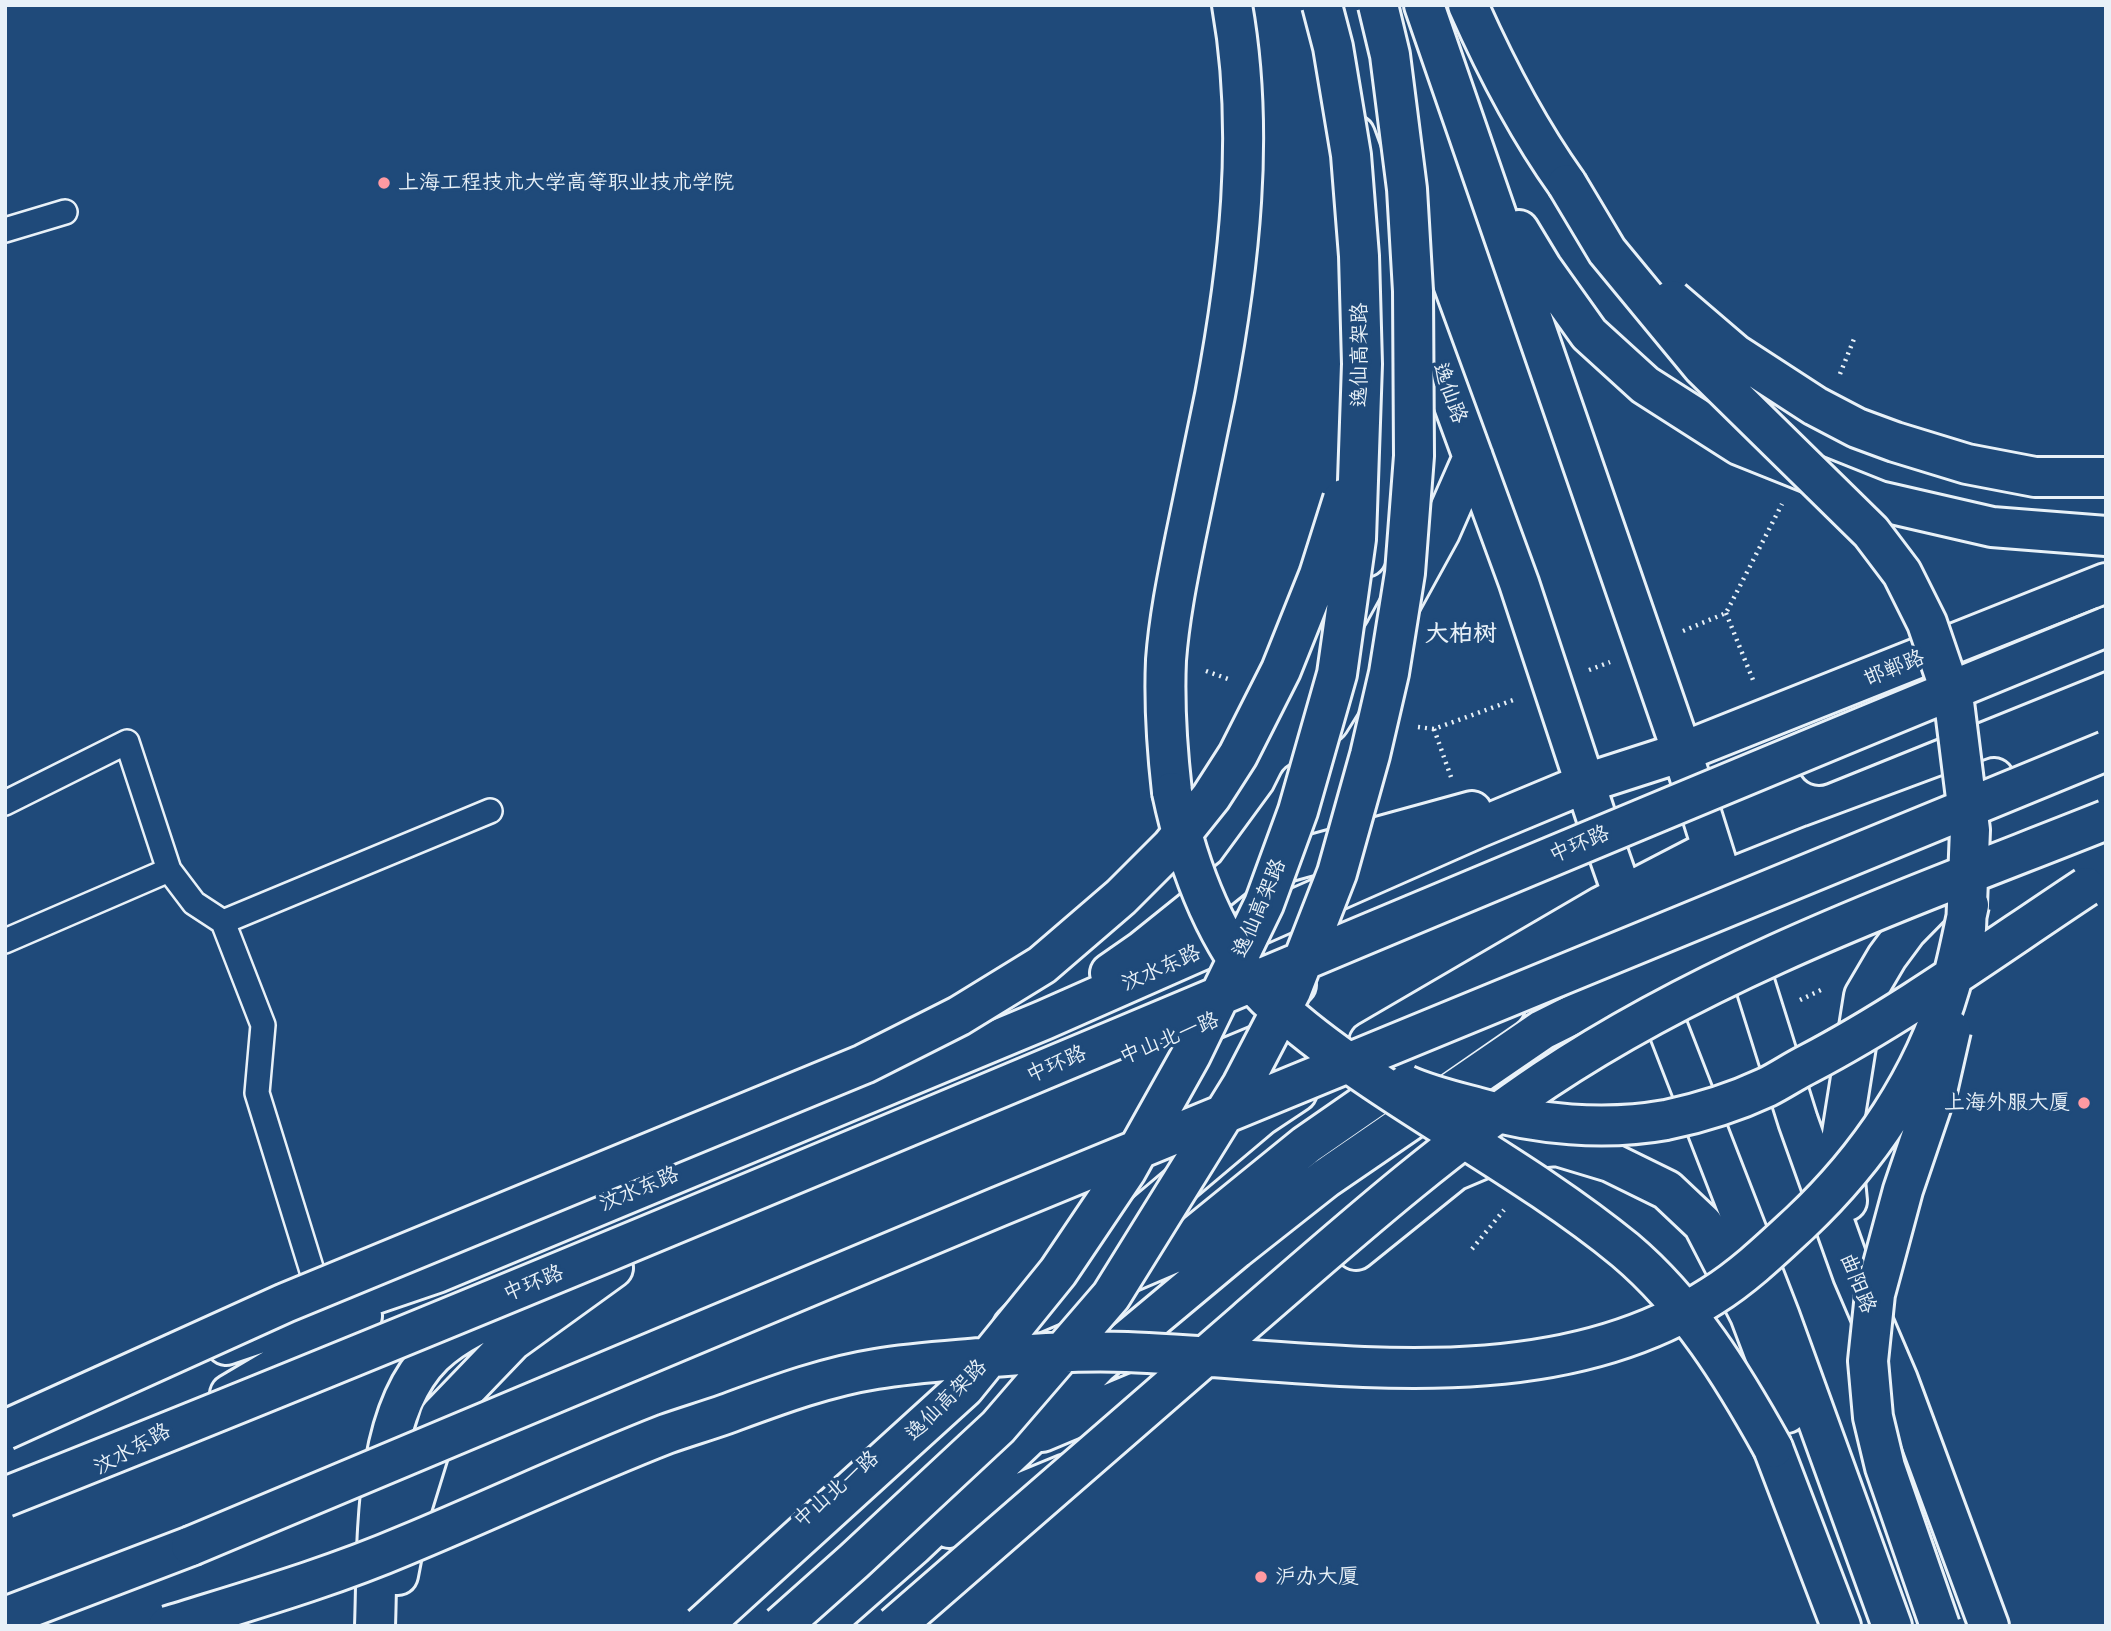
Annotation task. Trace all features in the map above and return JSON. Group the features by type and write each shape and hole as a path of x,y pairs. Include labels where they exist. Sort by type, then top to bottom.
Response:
{"main road":[{"path":"1232,5 1239,41 1243,138 1234,281 1175,593 1167,657 1165,707 1168,756 1181,832 1202,893 1241,965 1263,994 1324,1047 1581,1215 1627,1252 1668,1292 1715,1350 1773,1448 1841,1626"},
{"name":"逸仙路","path":"1307,5 1520,583 1648,977"},
{"name":"逸仙高架路","path":"702,1626 964,1388 1058,1272 1133,1160 1191,1055 1264,904 1298,811 1337,674 1356,539 1362,364 1359,256 1351,155 1322,5"},
{"path":"781,1626 854,1562 998,1427 1111,1296 1242,1085 1291,991 1337,873 1370,755 1389,673 1405,572 1414,456 1413,291 1407,189 1390,55 1378,5"},
{"path":"1424,5 1682,752"},
{"path":"1465,125 1467,5"},
{"path":"1467,5 1521,113 1567,184 1656,286 1735,354 1815,406 1857,428 1895,442 1967,464 2035,477 2106,477"},
{"path":"1479,166 1542,268 1589,334 1645,385 1739,445 1879,501 1992,527 2106,536"},
{"path":"1567,184 1607,251 1702,366 1871,533 1902,573 1927,623 1954,702 1970,830 1969,905 1958,1002 1938,1087 1903,1190 1875,1294 1868,1361 1873,1417 1885,1467 1940,1626"},
{"path":"1333,715 1390,439 1391,303 1384,215"},
{"path":"5,1430 285,1303 864,1064 959,1016 1042,965 1121,897 1171,846 1211,797 1238,755 1281,670 1319,575 1359,450"},
{"path":"1044,1020 1143,950 1235,876 1290,801 1333,715 1385,632 1440,533 1474,457"},
{"name":"邯郸路","path":"1587,783 1682,752 2106,583"},
{"name":"中环路","path":"5,1497 585,1262 1769,764 2106,627"},
{"path":"1700,811 2106,649"},
{"path":"1020,1319 1261,1116 1389,1029 1627,906 1717,865 2005,774 2106,733"},
{"path":"5,1617 191,1546 998,1207 2106,751"},
{"name":"曲阳路","path":"1682,752 1798,1121 1853,1275 1898,1380 1989,1626"},
{"path":"1235,876 1401,829 1587,783"},
{"name":"汶水东路","path":"5,1420 437,1273 1044,1020 1478,828 1587,783"},
{"path":"1738,936 2106,790"},
{"name":"中山北一路","path":"375,1626 379,1514 391,1431 404,1395 433,1355 479,1323 1244,1007 1495,899 1606,847 1700,811"},
{"path":"895,1626 1314,1262 1471,1134 1545,1081 1691,994 1896,904 2106,820"},
{"path":"1853,1275 1841,1140 1864,996 1907,930 1939,895 2015,828"},
{"path":"1324,1047 1418,1091 1494,1112 1545,1122 1580,1125 1632,1125 1674,1118 1713,1108 1766,1087 1860,1037 2106,874"},
{"path":"168,1626 366,1561 667,1434 780,1394 875,1369 1043,1353 1124,1352 1423,1369 1507,1364 1568,1353 1613,1341 1669,1319 1712,1296 1762,1258 1814,1210 1863,1154 1902,1098 1929,1041 1949,991 1969,905"},
{"name":"中山北一路","path":"681,1626 889,1443 1020,1319 1172,1254 1306,1145 1627,906"},
{"name":"中山北一路","path":"822,1626 913,1546 1027,1438 1097,1365 1326,1178 1542,1030 1738,936"},
{"path":"1648,977 1780,1317 1888,1613"},
{"path":"913,1546 1015,1495 1091,1464 1154,1420 1222,1357 1454,1171 1501,1151 1557,1146 1610,1162 1667,1190 1703,1224 1749,1315 1807,1464 1888,1613"},
{"path":"433,1355 706,1161"},
{"name":"中山北一路","path":"1097,1365 1172,1254"},
{"name":"中山北一路","path":"388,1626 411,1513 440,1416 512,1341 613,1268"},
{"name":"汶水东路","path":"5,1514 71,1483 215,1404 437,1273"},
{"path":"1027,1438 1222,1357"}],"lane":[{"path":"5,230 65,212"},
{"path":"5,803 127,742 169,870 194,903 223,922 262,1025 257,1093 324,1312"},
{"path":"223,922 490,811"},
{"path":"5,941 169,870"}],"place":[{"name":"上海工程技术大学高等职业技术学院","path":"384,183"},
{"name":"上海外服大厦","path":"2084,1103"},
{"name":"沪办大厦","path":"1261,1577"}],"district":[{"name":"大柏树","path":"1461,634"}]}
